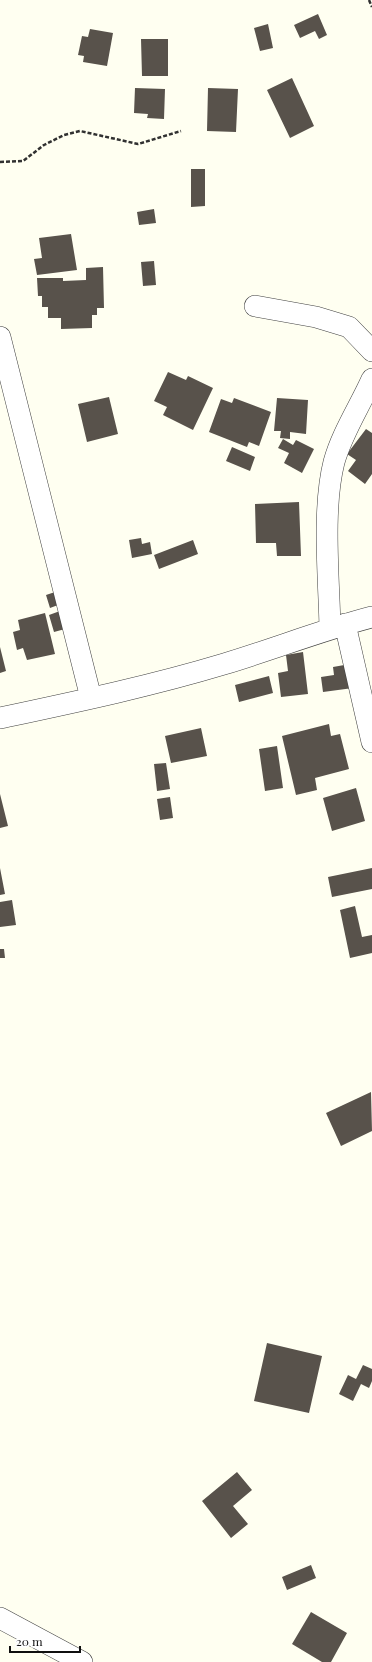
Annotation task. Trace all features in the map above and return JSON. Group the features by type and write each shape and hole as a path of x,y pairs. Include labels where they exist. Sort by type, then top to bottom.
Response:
{"street":[{"path":"256,306 316,316 349,327 372,350"},
{"path":"0,337 91,698"},
{"path":"372,379 346,430 334,461 329,489 328,529 337,626 372,742"},
{"path":"0,718 91,698 224,664 337,626 372,617"},
{"path":"0,1618 82,1662"}],"path":[{"path":"369,0 372,7"},
{"path":"0,162 23,161 44,145 64,135 80,131 138,144 181,131"}],"building":[{"path":"318,14 327,35 319,39 315,31 300,38 294,25"},
{"path":"268,24 273,48 260,51 254,28"},
{"path":"90,29 113,33 107,66 83,62 84,56 78,55 82,36 88,37"},
{"path":"141,39 168,39 168,76 142,76"},
{"path":"292,78 314,126 290,138 267,90"},
{"path":"135,88 165,89 164,119 147,118 148,114 134,113"},
{"path":"208,88 238,89 236,132 207,131"},
{"path":"191,169 205,169 205,206 191,207"},
{"path":"154,209 156,223 139,225 137,212"},
{"path":"71,234 77,270 37,275 34,259 42,258 39,238"},
{"path":"154,261 156,285 143,286 141,262"},
{"path":"103,267 104,308 97,308 97,315 92,315 92,328 61,329 61,318 48,318 48,307 42,307 42,296 38,296 37,278 63,278 63,281 86,280 86,268"},
{"path":"168,372 186,380 188,376 213,388 193,430 163,415 167,407 154,401"},
{"path":"109,397 118,434 87,442 78,404"},
{"path":"234,398 271,412 259,446 249,442 247,447 209,432 221,399 232,403"},
{"path":"277,398 308,400 306,434 290,432 290,439 280,438 281,431 274,431"},
{"path":"366,429 372,433 372,474 365,484 348,471 356,460 347,454"},
{"path":"283,439 293,445 296,440 314,449 302,473 284,463 289,453 278,448"},
{"path":"232,447 255,457 250,471 226,461"},
{"path":"299,502 301,556 277,556 276,543 256,543 255,504"},
{"path":"141,538 142,544 150,542 152,554 132,558 129,540"},
{"path":"193,540 198,554 159,569 154,555"},
{"path":"55,592 58,605 50,608 46,595"},
{"path":"60,611 65,629 54,632 49,615"},
{"path":"45,613 55,654 27,660 23,648 17,650 13,632 20,630 18,620"},
{"path":"0,647 6,671 0,673"},
{"path":"303,652 308,694 281,697 278,673 288,671 286,655"},
{"path":"350,664 353,688 323,692 321,677 334,675 333,667"},
{"path":"269,676 273,693 239,702 235,685"},
{"path":"329,724 331,736 340,734 349,769 315,778 317,790 296,795 282,736"},
{"path":"201,728 207,756 171,763 165,736"},
{"path":"277,746 283,788 265,791 259,749"},
{"path":"166,763 170,789 157,791 154,764"},
{"path":"356,788 365,821 332,831 323,798"},
{"path":"0,794 8,826 0,828"},
{"path":"170,797 173,818 160,820 157,799"},
{"path":"0,868 5,894 0,895"},
{"path":"372,868 372,889 332,897 328,877"},
{"path":"12,900 16,925 0,927 0,902"},
{"path":"355,906 362,937 372,935 372,953 350,958 340,910"},
{"path":"0,949 4,949 5,958 0,958"},
{"path":"371,1092 372,1131 341,1146 326,1113"},
{"path":"267,1343 322,1356 309,1413 254,1401"},
{"path":"363,1365 372,1369 372,1381 369,1388 361,1384 353,1401 339,1394 348,1375 356,1379"},
{"path":"237,1472 252,1490 233,1506 248,1524 231,1538 202,1501"},
{"path":"311,1565 316,1578 287,1590 282,1577"},
{"path":"311,1612 347,1633 331,1662 322,1662 292,1644"}]}
